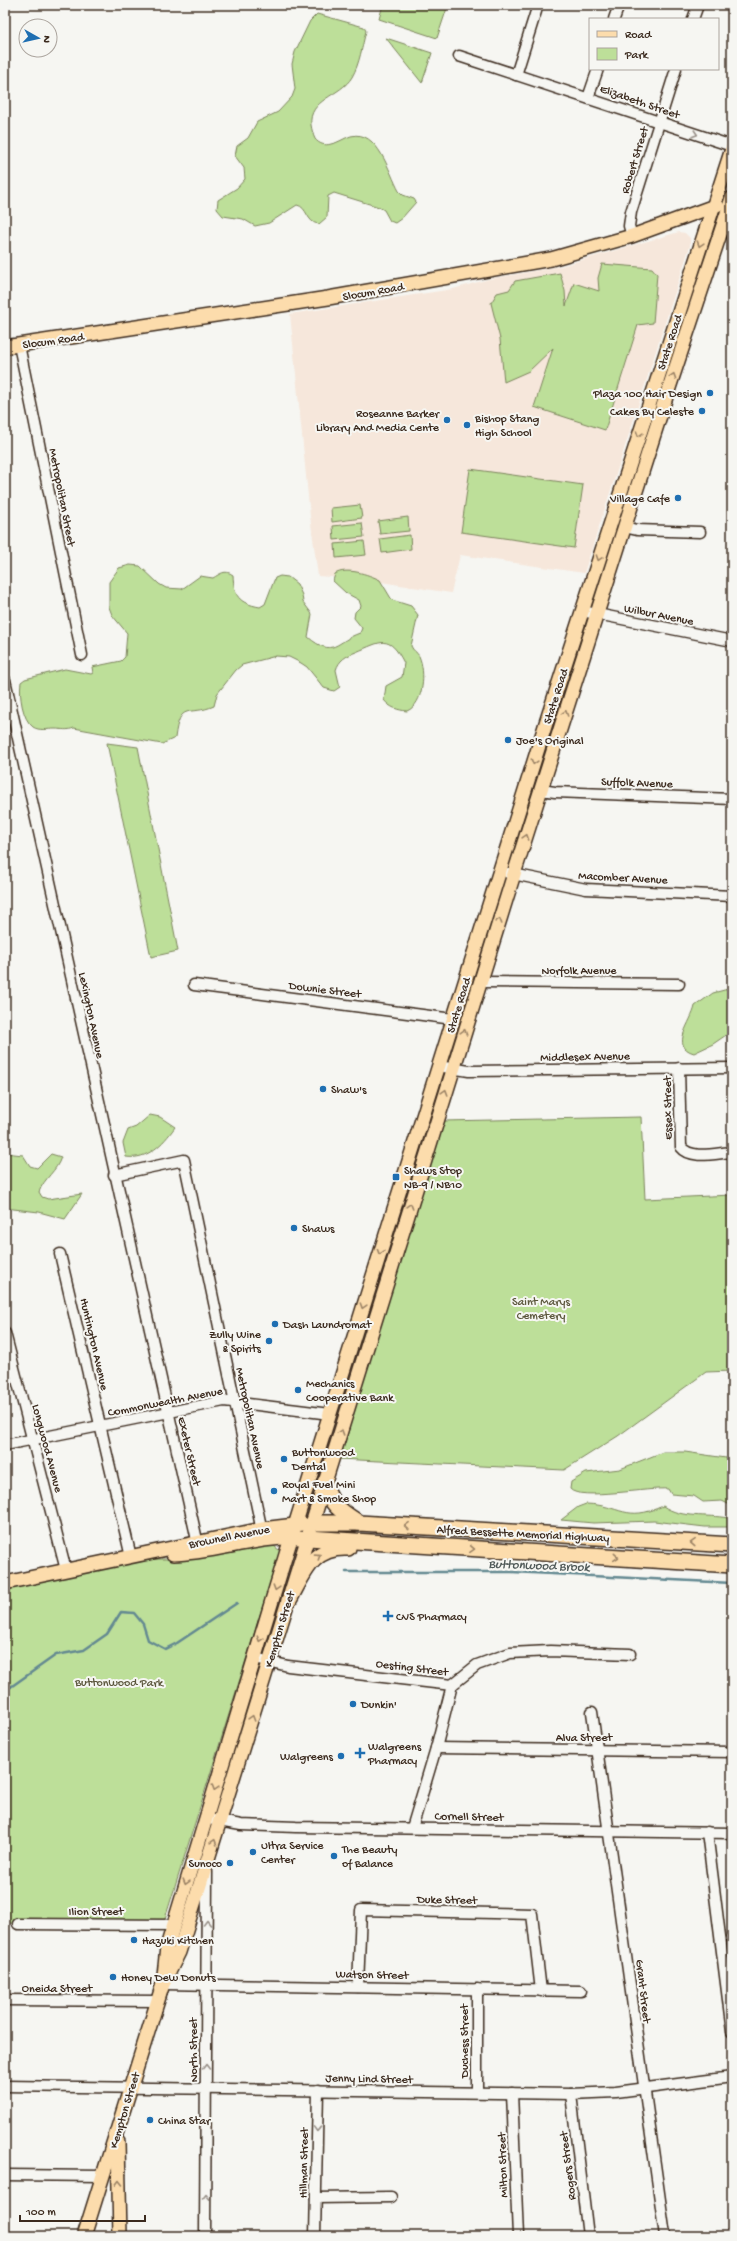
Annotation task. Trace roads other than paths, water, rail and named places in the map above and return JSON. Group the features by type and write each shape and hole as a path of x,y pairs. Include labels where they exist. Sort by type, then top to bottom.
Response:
{"highway":[{"path":"325,1482 328,1494 336,1508 359,1523"},
{"name":"Alfred Bessette Memorial Highway","path":"313,1523 359,1523 732,1545"},
{"name":"Alfred Bessette Memorial Highway","path":"308,1538 732,1565"},
{"path":"289,1600 312,1560 331,1549 391,1551 444,1547"}],"main road":[{"name":"State Road","path":"375,1268 582,611 732,147"},
{"name":"State Road","path":"390,1273 596,615 732,198"},
{"name":"Slocum Road","path":"5,347 282,306 485,272 566,256 632,236 712,207 732,198"},
{"path":"375,1268 390,1273"},
{"name":"Kempton Street","path":"84,2236 163,1984 167,1947 206,1817 375,1268"},
{"name":"Kempton Street","path":"163,1984 180,1952 390,1273"},
{"name":"Brownell Avenue","path":"5,1583 131,1557 198,1547 263,1534 296,1524 313,1523"},
{"name":"Brownell Avenue","path":"263,1534 291,1538 308,1538"},
{"path":"182,1899 195,1903"},
{"path":"118,2129 120,2236"}],"street":[{"path":"516,75 538,5"},
{"path":"614,18 618,5"},
{"path":"693,18 698,5"},
{"name":"Elizabeth Street","path":"458,56 732,147"},
{"path":"588,98 598,70"},
{"name":"Robert Street","path":"632,236 629,226 630,216 676,70"},
{"name":"Metropolitan Street","path":"19,345 82,655"},
{"path":"624,527 637,530 700,532"},
{"name":"Wilbur Avenue","path":"582,611 732,641"},
{"name":"Lexington Avenue","path":"5,680 154,1355"},
{"name":"Suffolk Avenue","path":"541,790 555,792 732,799"},
{"name":"Macomber Avenue","path":"500,870 586,889 732,896"},
{"name":"Norfolk Avenue","path":"480,982 679,984"},
{"name":"Downie Street","path":"194,985 453,1019"},
{"name":"Middlesex Avenue","path":"438,1066 469,1071 732,1068"},
{"name":"Essex Street","path":"679,1068 680,1146 685,1152 693,1154 732,1152"},
{"name":"Metropolitan Avenue","path":"114,1174 184,1160 263,1534"},
{"name":"Huntington Avenue","path":"60,1254 131,1557"},
{"name":"Longwood Avenue","path":"5,1333 66,1570"},
{"name":"Exeter Street","path":"154,1355 198,1547"},
{"name":"Commonwealth Avenue","path":"5,1445 224,1401 330,1414"},
{"name":"Oesting Street","path":"255,1658 269,1663 452,1685 477,1664 510,1653 550,1651 630,1654"},
{"path":"412,1828 436,1748 452,1685"},
{"name":"Grant Street","path":"592,1712 665,2236"},
{"name":"Alva Street","path":"436,1748 526,1751 597,1749 732,1752"},
{"name":"Cornell Street","path":"206,1817 220,1822 241,1825 732,1833"},
{"path":"707,1832 732,2032"},
{"name":"North Street","path":"205,2236 207,2088 207,1864"},
{"name":"Duke Street","path":"358,1987 361,1910 532,1914 541,1991"},
{"name":"Ilion Street","path":"18,1924 174,1925"},
{"name":"Watson Street","path":"163,1984 581,1991"},
{"name":"Duchess Street","path":"477,1989 477,2092"},
{"name":"Oneida Street","path":"5,2000 158,2001"},
{"name":"Jenny Lind Street","path":"5,2086 571,2094 645,2089 732,2077"},
{"name":"Hillman Street","path":"316,2236 318,2090"},
{"name":"Milton Street","path":"512,2093 518,2236"},
{"name":"Rogers Street","path":"571,2094 588,2236"},
{"path":"5,2175 103,2176"},
{"path":"316,2198 392,2197"}],"waterway":[{"name":"Buttonwood Brook","path":"346,1572 512,1572 732,1583"},
{"name":"Buttonwood Brook","path":"5,1691 56,1655 84,1650 107,1634 121,1612 134,1613 143,1624 148,1640 165,1649 177,1643 237,1603"}],"place":[{"name":"Plaza 100 Hair Design","path":"710,393"},
{"name":"Cakes By Celeste","path":"702,411"},
{"name":"Roseanne Barker Library And Media Cente","path":"447,420"},
{"name":"Bishop Stang High School","path":"467,425"},
{"name":"Village Cafe","path":"678,498"},
{"name":"Joe's Original","path":"508,740"},
{"name":"Shaw's","path":"323,1089"},
{"name":"Shaws Stop NB-9 / NB10","path":"396,1177"},
{"name":"Shaws","path":"294,1228"},
{"name":"Dash Laundromat","path":"275,1324"},
{"name":"Zully Wine & Spirits","path":"269,1341"},
{"name":"Mechanics Cooperative Bank","path":"298,1390"},
{"name":"Buttonwood Dental","path":"284,1459"},
{"name":"Royal Fuel Mini Mart & Smoke Shop","path":"274,1491"},
{"name":"CVS Pharmacy","path":"388,1616"},
{"name":"Dunkin'","path":"353,1704"},
{"name":"Walgreens Pharmacy","path":"360,1753"},
{"name":"Walgreens","path":"341,1756"},
{"name":"Ultra Service Center","path":"253,1852"},
{"name":"The Beauty of Balance","path":"334,1856"},
{"name":"Sunoco","path":"230,1863"},
{"name":"Hazuki Kitchen","path":"134,1940"},
{"name":"Honey Dew Donuts","path":"113,1977"},
{"name":"China Star","path":"150,2120"}],"park label":[{"name":"Saint Marys Cemetery","path":"541,1308"},
{"name":"Buttonwood Park","path":"119,1682"}]}
